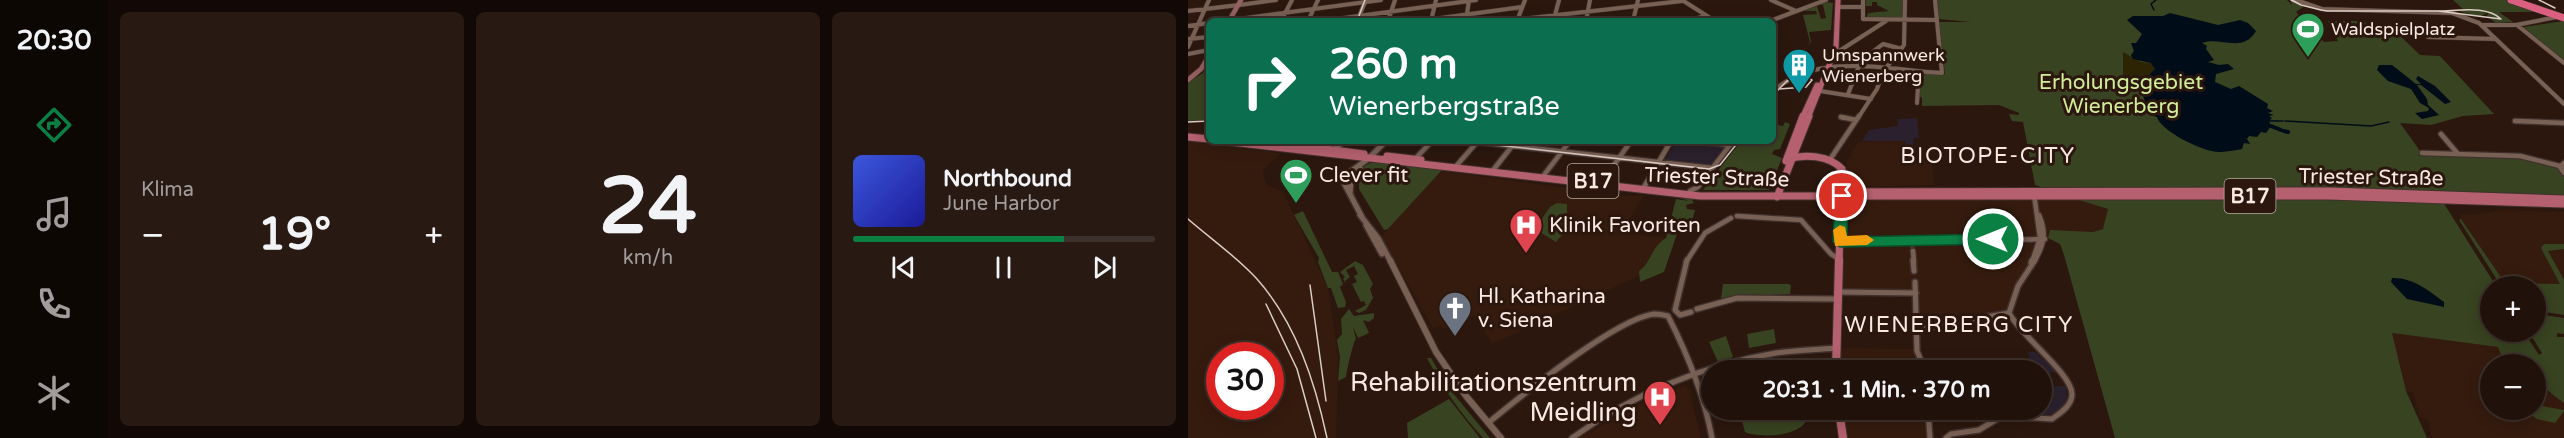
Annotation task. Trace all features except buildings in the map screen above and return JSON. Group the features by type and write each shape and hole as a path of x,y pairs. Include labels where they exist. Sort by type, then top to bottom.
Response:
{"highway":[{"path":"2511,0 2562,17"},
{"path":"2518,0 2562,17"}],"main road":[{"path":"1775,195 1833,55 1836,45 1839,0"},
{"path":"1232,18 1240,2"},
{"path":"1188,80 1201,69 1206,61"},
{"path":"1793,156 1809,101 1825,74"},
{"path":"1188,135 1206,138"},
{"name":"Triester Straße","path":"1260,144 1671,194 2034,194 2564,199"},
{"name":"Triester Straße","path":"1298,144 1370,157 1414,159 1690,192 1775,195"},
{"path":"1793,156 1829,161 1840,166 1842,194 1836,360"},
{"name":"Triester Straße","path":"2459,198 2564,204"},
{"path":"1840,420 1843,438"}],"street":[{"path":"1188,47 1209,0"},
{"path":"1188,11 1240,2 1276,0"},
{"path":"1282,18 1292,0"},
{"path":"1310,18 1318,0"},
{"path":"1251,18 1382,0"},
{"path":"1389,18 1395,0"},
{"path":"1432,18 1436,0"},
{"path":"1466,18 1469,0"},
{"path":"1363,18 1476,0"},
{"path":"1519,18 1525,0"},
{"path":"1555,15 1559,0"},
{"path":"1586,18 1590,0"},
{"path":"1634,18 1638,0"},
{"path":"1533,18 1682,0 1709,18"},
{"path":"1771,0 1798,11"},
{"path":"1776,19 1826,0"},
{"path":"1863,0 1863,19 1937,20"},
{"path":"1829,161 1871,99 1884,70 1902,49 1905,41 1905,0"},
{"path":"1776,88 1786,78 1828,67 1942,73 1935,0"},
{"path":"2296,0 2322,9 2454,13 2471,18 2564,104"},
{"path":"1358,18 1365,1"},
{"path":"1444,18 1522,7"},
{"path":"1839,8 1862,8"},
{"path":"1698,18 1705,16"},
{"path":"2481,25 2518,24 2562,17"},
{"path":"1833,55 1888,20"},
{"path":"1188,26 1206,23"},
{"path":"2518,24 2564,63"},
{"path":"1190,39 1206,37"},
{"path":"2428,37 2496,39"},
{"path":"1848,94 1861,61 1883,44 1902,49"},
{"path":"1836,45 1848,45"},
{"path":"1188,54 1206,51"},
{"path":"1917,103 1919,72"},
{"path":"1820,91 1871,99"},
{"path":"1841,117 1856,120"},
{"path":"2515,121 2564,123"},
{"path":"2447,134 2441,134 2458,154"},
{"path":"1335,149 1341,144"},
{"path":"1383,144 1353,176 1350,195 1377,248 1387,259 1430,342 1460,389 1501,438"},
{"path":"1414,159 1429,144"},
{"path":"1456,165 1476,144"},
{"path":"1495,144 1712,168"},
{"path":"1544,175 1568,144"},
{"path":"1602,182 1628,144"},
{"path":"1644,187 1669,144"},
{"path":"1690,192 1698,187 1730,144"},
{"path":"1494,169 1512,146"},
{"path":"2422,153 2520,156 2563,165 2564,173"},
{"path":"1946,438 1951,434 1979,430 1998,417 2008,415 2040,421 2052,419 2069,406 2073,396 2066,376 2019,333 2009,313 2014,290 2030,266 2046,229 2039,215 2034,194"},
{"path":"1691,312 1680,315 1675,310 1690,249 1707,229 1737,216 1801,220 1831,254 1839,259"},
{"path":"1840,242 2042,240"},
{"path":"1913,252 1914,271"},
{"path":"1915,282 1917,351 1921,360"},
{"path":"1698,309 1737,298 1916,294"},
{"path":"1488,423 1533,387 1594,345 1649,314 1665,313 1682,344 1695,376 1712,438"},
{"path":"1916,329 2009,313"},
{"path":"1572,438 1619,408 1695,376 1758,356 1836,348"},
{"path":"1929,420 1930,438"}],"shaded area":[{"path":"2170,13 2218,25 2240,20 2248,23 2256,31 2244,42 2209,41 2202,43 2207,46 2206,49 2214,60 2208,62 2219,65 2228,64 2234,69 2216,74 2215,82 2231,89 2239,86 2268,104 2267,108 2273,111 2268,113 2274,115 2269,116 2272,118 2269,121 2271,126 2266,133 2261,132 2257,137 2249,136 2247,139 2250,144 2244,143 2242,149 2219,152 2203,148 2173,134 2157,117 2150,115 2137,79 2148,76 2155,69 2151,63 2133,59 2131,55 2134,51 2131,43 2136,43 2142,34 2127,20 2133,16 2163,16"},
{"path":"2379,65 2392,65 2416,84 2421,84 2416,79 2418,76 2435,86 2451,102 2445,104 2421,85 2417,85 2427,99 2428,105 2439,115 2422,119 2415,113 2428,111 2429,108 2420,103 2411,89 2388,81 2377,70"},
{"path":"1917,118 1919,138 1914,138 1913,148 1907,148 1905,141 1862,141 1869,130 1898,126 1897,119"},
{"path":"1188,141 1281,153 1263,170 1263,175 1267,185 1283,192 1328,288 1338,357 1336,438 1188,438"},
{"path":"1904,141 1905,149 1931,149 1934,185 1846,187 1847,158 1850,158 1859,142"},
{"path":"1675,144 1725,147 1710,166 1664,161"},
{"name":"Klinik Favoriten","path":"1441,171 1627,196 1644,195 1623,230 1624,233 1666,238 1647,272 1492,344 1474,316 1443,329 1441,326 1433,328 1381,237"},
{"path":"2084,196 2096,205 2109,209 2103,229 2093,232 2049,232 2048,238 2043,238 2038,252 2014,290 2009,306 2010,319 1915,335 1917,360 1836,360 1836,348 1913,349 1911,293 1842,292 1845,241 1850,230 1850,207 1847,201"},
{"path":"2502,210 2564,212 2564,292 2560,285 2546,284 2546,276 2500,276 2458,214 2473,215"},
{"path":"2392,278 2419,285 2444,302 2444,307 2407,299 2391,282"},
{"path":"2391,333 2498,347 2512,354 2480,354 2480,420 2546,420 2546,390 2564,403 2564,438 2432,438 2428,420 2419,416 2413,392 2406,391"},
{"path":"2028,352 2035,352 2044,360 2029,360"},
{"path":"2052,379 2054,386 2066,386 2067,400 2058,413 2052,414"},
{"path":"1685,385 1689,387 1701,438 1579,438 1638,405"},
{"path":"1840,420 1925,420 1926,438 1843,438"}],"green space":[{"path":"1866,0 1903,0 1904,18 1866,19 1868,13 1889,11 1877,5 1877,2 1872,2 1872,6 1865,6"},
{"name":"Erholungsgebiet Wienerberg","path":"1937,0 2287,0 2292,5 2290,0 2303,7 2296,12 2324,42 2338,41 2328,21 2363,21 2370,26 2391,27 2420,55 2440,56 2494,114 2463,116 2431,125 2400,123 2423,155 2518,157 2555,166 2564,177 2564,197 2044,188 2035,185 2023,122 2012,121 2009,114 2019,115 2019,113 1999,105 1922,106 1922,98 1917,94 1920,73 1945,74 1939,22 1971,22 1939,19"},
{"path":"2453,0 2506,0 2536,12 2499,12 2513,22 2496,23 2487,16 2489,12 2481,16 2483,18 2455,10 2463,9"},
{"path":"1833,3 1831,30 1809,32 1811,42 1808,46 1810,42 1803,15 1817,14 1816,11 1802,11 1817,6 1821,19 1826,18 1823,5 1818,5"},
{"path":"2563,21 2564,60 2523,27"},
{"path":"1206,68 1206,120 1188,121 1188,82 1203,73"},
{"path":"1785,122 1790,124 1780,149 1774,150 1772,154 1782,158 1769,190 1703,190 1739,144 1776,144 1776,125 1783,126"},
{"path":"1373,162 1442,170 1388,229 1384,230 1359,189 1359,184 1353,186 1360,171"},
{"path":"1674,196 1698,197 1692,200 1694,203 1686,205 1687,209 1695,210 1692,221 1688,219 1677,224 1675,229 1678,231 1664,272 1640,282 1639,271 1657,246 1666,238 1676,199 1689,201"},
{"path":"2219,198 2443,202 2490,276 2480,276 2480,342 2531,342 2538,354 2501,354 2498,347 2392,333 2406,391 2427,438 2115,438 2064,255 2060,244 2048,238 2050,230 2093,232 2103,229 2108,209 2079,200 2045,199"},
{"path":"1557,203 1567,204 1567,229 1556,242 1535,229 1550,207"},
{"path":"1303,211 1332,272 1338,272 1343,284 1340,287 1346,302 1345,307 1338,308 1318,262 1319,258 1294,215"},
{"path":"2461,219 2500,276 2495,276 2459,220"},
{"path":"2544,244 2564,244 2564,249 2548,251 2564,280 2564,315 2546,312 2546,284 2560,284 2541,248"},
{"path":"1355,261 1363,265 1373,284 1370,289 1373,298 1366,310 1359,313 1355,311 1366,305 1364,301 1361,302 1352,284 1357,282 1354,276 1358,274 1354,266 1346,270 1350,277 1345,281 1346,284 1343,279 1345,277 1340,272"},
{"path":"1723,284 1789,284 1791,286 1790,294 1721,298"},
{"path":"1349,309 1354,316 1374,313 1374,318 1369,322 1363,320 1369,333 1358,338 1353,327 1356,339 1346,377 1338,381 1340,357 1337,340 1342,334 1341,319"},
{"path":"2546,315 2564,318 2564,334 2557,333 2557,337 2564,337 2564,403 2546,388 2546,354 2540,354 2535,342 2546,342"},
{"path":"1774,329 1776,343 1749,348 1747,334"},
{"path":"1726,336 1733,357 1717,360 1709,342"},
{"path":"1427,358 1431,358 1448,387 1490,438 1483,438 1467,419"},
{"path":"1449,399 1480,438 1408,438 1407,423"},
{"path":"2546,407 2564,410 2555,423 2542,420 2546,420"},
{"path":"1742,420 1806,420 1795,430 1777,435 1745,432"}],"sand":[{"path":"2123,52 2141,62 2152,63 2155,69 2152,74 2137,82 2123,75"}],"waterway":[{"path":"2154,10 2151,4 2156,0"},
{"path":"2269,121 2283,121"},
{"path":"2285,121 2371,126 2389,122"},
{"path":"2271,126 2281,130"},
{"path":"2284,131 2288,132"}],"tunnel":[{"path":"1912,244 1913,251"}],"tram line":[{"path":"1358,18 1365,0"},
{"path":"2291,0 2301,5"},
{"path":"2292,0 2301,5"},
{"path":"2301,5 2327,11 2438,11"},
{"path":"2480,10 2501,19 2438,11 2480,10"},
{"path":"1807,76 1812,80 1806,87 1779,89 1787,81 1807,76"},
{"path":"1776,92 1779,89"},
{"path":"1188,122 1206,121"},
{"path":"1488,144 1709,169 1720,165 1737,144"}],"railway":[{"path":"2539,0 2555,8"},
{"path":"1188,219 1249,271 1271,296 1302,354 1327,438"},
{"path":"1310,285 1326,401"},
{"path":"1266,304 1297,369 1316,438"}],"slow traffic":[{"path":"1840,230 1840,242 1867,240"}],"place":[{"name":"Waldspielplatz","path":"2308,58"},
{"name":"Umspannwerk Wienerberg","path":"1799,94"},
{"name":"Clever fit","path":"1296,204"},
{"name":"Klinik Favoriten","path":"1526,254"},
{"name":"Hl. Katharina v. Siena","path":"1455,337"},
{"name":"Rehabilitationszentrum Meidling","path":"1660,426"}],"district":[{"name":"BIOTOPE-CITY","path":"1988,155"},
{"name":"WIENERBERG CITY","path":"1959,324"}],"route":[{"path":"1842,196 1840,242 1889,239 1993,239"}]}
